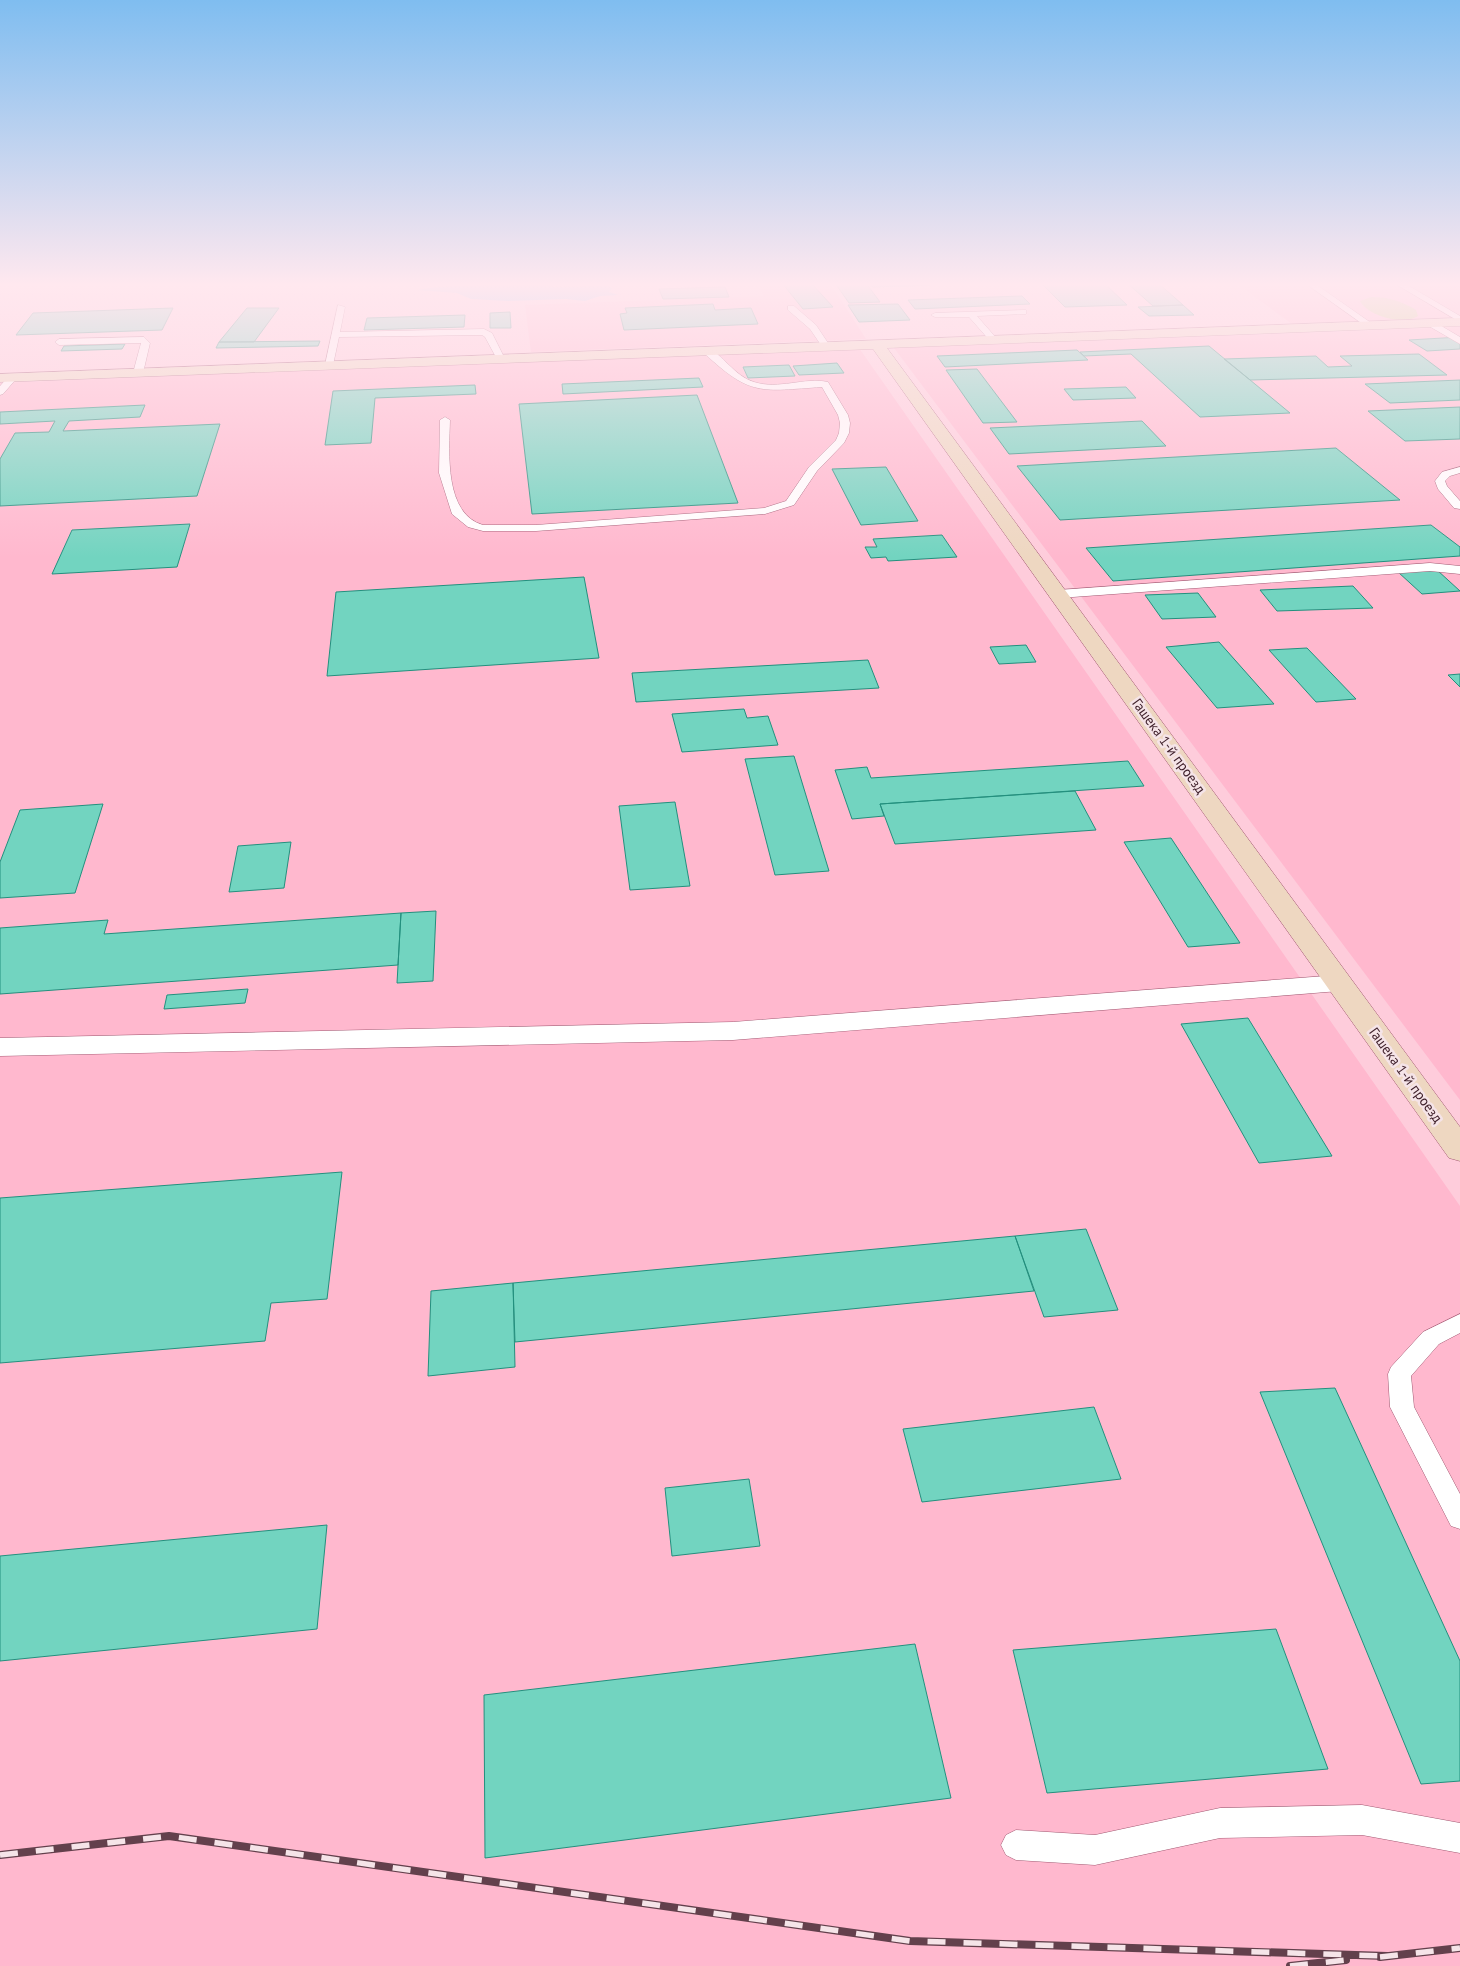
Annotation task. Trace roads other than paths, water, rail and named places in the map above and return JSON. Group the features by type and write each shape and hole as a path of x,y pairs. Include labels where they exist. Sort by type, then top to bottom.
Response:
{"main road":[{"path":"6,378 92,375"},
{"name":"Гашека 1-й проезд","path":"899,375 1460,1149"}],"street":[{"path":"0,1047 733,1031 1339,983"}],"lane":[{"path":"445,420 444,473 458,514 472,526 499,529 536,528 765,511 783,507 790,503 813,469 840,441 844,433 845,423 843,415 825,384 750,385 734,375"},
{"path":"0,392 6,378"},
{"path":"1458,506 1442,487 1440,481 1446,474 1460,470"},
{"path":"1059,594 1430,567 1460,570"},
{"path":"1460,1324 1431,1338 1399,1374 1402,1407 1460,1518"},
{"path":"1016,1845 1095,1850 1220,1823 1362,1820 1460,1838"}],"railway":[{"path":"0,1855 169,1836 910,1941 1387,1956"},
{"path":"1380,1957 1460,1948"},
{"path":"1290,1966 1346,1960"}]}
